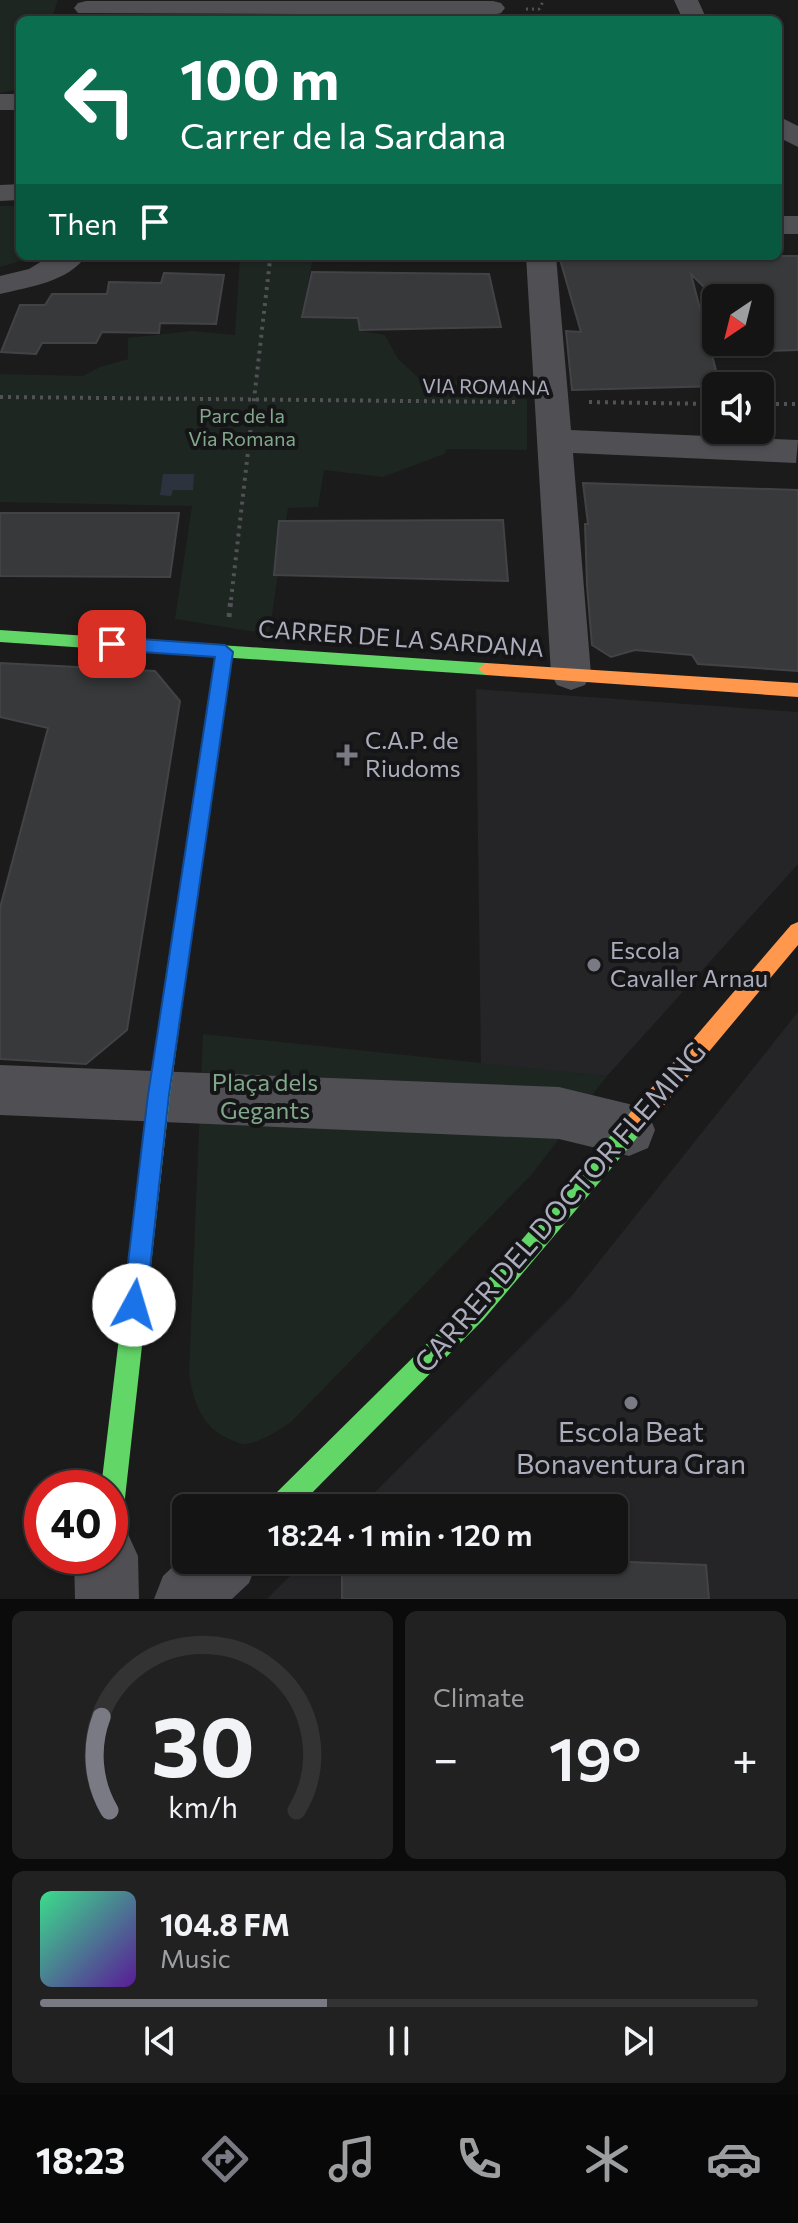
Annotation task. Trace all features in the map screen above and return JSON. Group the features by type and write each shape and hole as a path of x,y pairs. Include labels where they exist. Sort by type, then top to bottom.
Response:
{"street":[{"path":"86,9 493,8"},
{"path":"0,285 40,275 64,260"},
{"path":"541,260 571,674"},
{"path":"554,441 796,451"},
{"name":"CARRER DE LA SARDANA","path":"0,636 798,690"},
{"path":"115,1470 159,1095 225,652"},
{"name":"CARRER DEL DOCTOR FLEMING","path":"293,1494 476,1311 798,931"},
{"path":"0,1090 559,1113 629,1130"},
{"path":"106,1574 107,1599"},
{"path":"186,1599 212,1574"}],"path":[{"path":"225,652 271,260"},
{"name":"VIA ROMANA","path":"0,397 702,404"},
{"path":"774,404 796,404"}],"shaded area":[{"path":"163,474 194,474 193,490 173,490 171,496 160,495"},
{"name":"Escola Cavaller Arnau","path":"476,689 798,712 798,864 607,1076 481,1065"},
{"name":"Escola Beat Bonaventura Gran","path":"798,1012 798,1599 267,1599 292,1574 628,1574 628,1494 373,1494 570,1298"}],"green space":[{"path":"0,0 58,0 52,16 16,16 16,90 0,93"},
{"path":"0,206 16,206 16,260 24,260 0,267"},
{"name":"Parc de la Via Romana","path":"240,260 312,260 302,317 358,318 362,331 385,335 398,359 421,380 527,382 527,450 447,449 444,454 383,477 324,470 318,507 288,508 269,634 175,619 192,506 0,502 0,374 83,376 100,367 128,359 128,338 191,331 235,335"},
{"name":"Plaça dels Gegants","path":"203,1034 607,1076 532,1174 291,1422 264,1438 246,1444 219,1434 205,1420 196,1403 189,1373"}],"building":[{"path":"782,256 798,256 798,350 774,351 774,284 702,285 691,274 702,316 702,356 712,356 716,372 702,372 702,386 572,390 566,331 581,332 560,260 782,260"},
{"path":"312,272 489,274 501,327 360,330 358,318 302,317"},
{"path":"164,273 224,275 216,324 160,323 159,333 102,332 96,343 42,343 36,354 1,352 20,305 45,305 52,294 107,294 109,282 161,283"},
{"path":"583,483 798,490 798,671 698,664 692,655 635,650 611,657 592,645 587,585 585,524 588,524"},
{"path":"0,513 179,513 170,577 0,576"},
{"path":"503,520 508,581 274,575 279,521"},
{"path":"0,663 155,671 180,701 127,1030 86,1064 0,1059 0,908 48,728 0,717"},
{"path":"628,1562 706,1565 709,1599 342,1599 342,1574 628,1574"}],"traffic: fast":[{"path":"0,636 486,669"},
{"path":"115,1470 159,1095 174,993"},
{"path":"293,1494 476,1311 638,1120"}],"traffic: slow":[{"path":"174,993 225,652"},
{"path":"486,669 798,690"},
{"path":"638,1120 798,931"}],"place":[{"name":"C.A.P. de Riudoms","path":"347,755"},
{"name":"Escola Cavaller Arnau","path":"594,965"},
{"name":"Escola Beat Bonaventura Gran","path":"631,1403"}],"route":[{"path":"112,644 225,652 159,1095 134,1305"}]}
